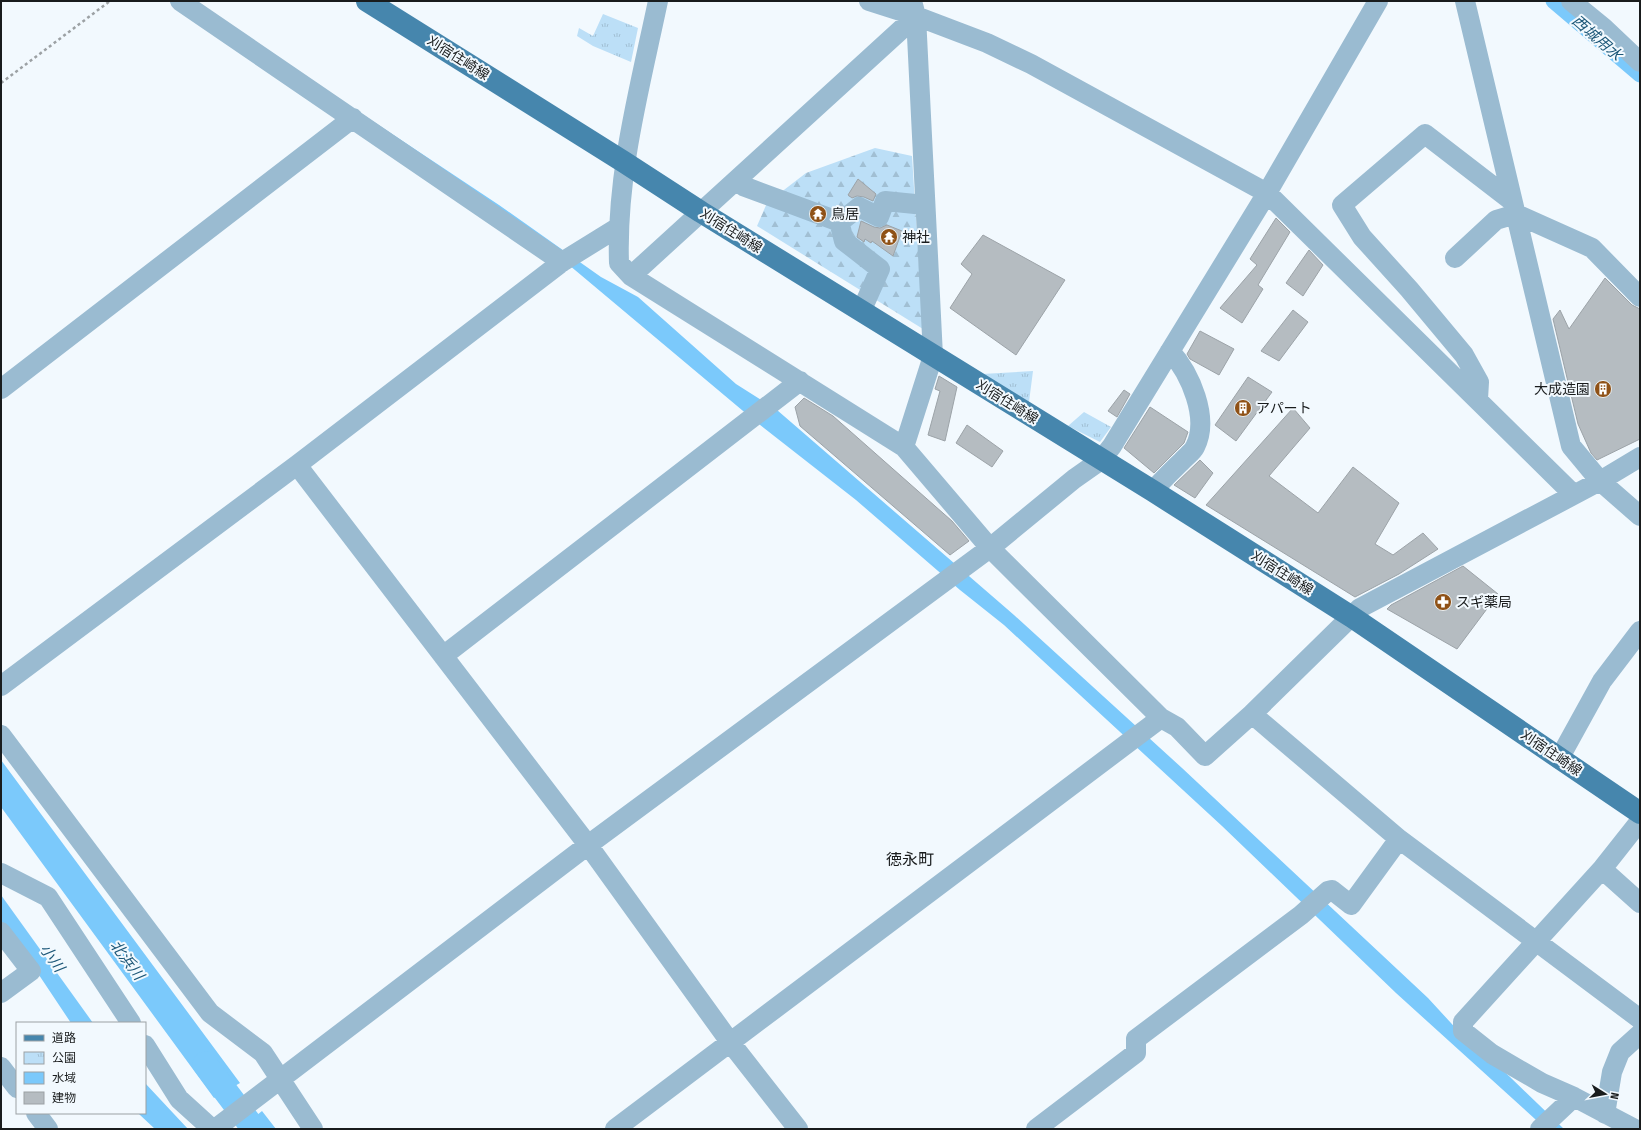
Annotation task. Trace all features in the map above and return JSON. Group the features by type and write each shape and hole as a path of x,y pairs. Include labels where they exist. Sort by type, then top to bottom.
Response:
{"main road":[{"name":"刈宿住崎線","path":"367,1 624,162 700,212 1153,491 1352,617 1640,813"}],"street":[{"path":"180,1 562,262"},
{"path":"658,1 624,162 617,228 619,263 631,276 904,447 990,548 1161,718 1177,727 1205,756 1252,714 1360,608 1600,481 1640,457"},
{"path":"868,1 914,8 1031,64 1267,192 1574,494"},
{"path":"215,1129 588,845 990,548 1074,479 1101,460 1112,446 1267,192 1378,1"},
{"path":"1464,1 1571,446 1600,481 1640,516"},
{"path":"1570,1 1604,28 1640,62"},
{"path":"904,447 933,356 914,8"},
{"path":"631,276 914,8"},
{"path":"1,389 353,118"},
{"path":"1478,399 1479,382 1464,355 1409,288 1362,237 1342,205 1424,134 1514,208 1592,248 1640,297"},
{"path":"743,186 839,221"},
{"path":"839,221 859,207 879,217 884,201 925,205"},
{"path":"1455,258 1496,220 1514,208"},
{"path":"839,221 844,241 880,269 864,306"},
{"path":"1,686 296,465 562,262 617,228"},
{"path":"1153,491 1195,448 1198,435 1200,414 1198,403 1181,363 1170,351"},
{"path":"443,656 800,381"},
{"path":"296,465 588,845 730,1042 798,1129"},
{"path":"1559,759 1602,681 1640,630"},
{"path":"1252,714 1399,839 1640,1019"},
{"path":"615,1129 1161,718"},
{"path":"1,735 210,1013 263,1053 276,1083 312,1129"},
{"path":"1635,1129 1574,1097 1542,1083 1498,1058 1463,1032 1463,1022 1602,869 1640,821"},
{"path":"1036,1129 1136,1053 1136,1039 1301,915 1328,891 1332,890 1351,905 1399,839"},
{"path":"1602,869 1640,903"},
{"path":"1,873 48,898 130,1022"},
{"path":"1,932 31,971 1,993"},
{"path":"1605,1114 1614,1065 1620,1052 1640,1034"},
{"path":"146,1047 179,1099 212,1129"},
{"path":"1,1067 16,1087"},
{"path":"1540,1129 1574,1097"},
{"path":"37,1114 48,1129"}],"path":[{"path":"1,83 110,1"}],"green space":[{"path":"603,14 638,28 631,62 593,46 577,36 579,28 593,36"},
{"path":"875,148 912,156 923,329 757,226 767,203 806,173"},
{"path":"1033,371 1029,402 982,374"},
{"path":"1084,412 1111,427 1100,442 1068,426"}],"water":[{"path":"192,1 499,205 601,277 638,297 736,384 777,410 1014,615 1182,768 1428,998 1462,1035 1509,1076 1564,1129 1546,1129 1396,993 1222,826 1004,625 960,590 856,500 755,421 569,265"},
{"name":"北浜川","path":"1,760 240,1083 214,1098 1,807"},
{"name":"小川","path":"1,895 92,1022 70,1022 15,939 1,921"},
{"path":"146,1084 188,1129 155,1129 139,1114 146,1114"},
{"path":"262,1111 276,1129 240,1129"}],"building":[{"path":"858,179 876,194 873,201 857,196 852,198 848,195"},
{"path":"1276,218 1290,232 1258,285 1263,289 1242,323 1220,308 1257,265 1250,259"},
{"path":"861,221 874,227 880,228 887,225 902,231 893,256 872,241 871,243 865,239 864,242 857,237"},
{"path":"983,235 1065,280 1016,355 950,308 972,274 961,264"},
{"path":"1309,250 1323,265 1303,296 1286,283"},
{"name":"大成造園","path":"1605,278 1632,305 1640,309 1640,439 1597,460 1591,453 1578,424 1553,319 1560,310 1569,329"},
{"name":"アパート","path":"1293,310 1308,322 1279,361 1261,351"},
{"path":"1200,331 1234,349 1219,375 1190,359 1187,354"},
{"path":"939,376 957,387 945,441 928,435 940,391 935,389"},
{"name":"アパート","path":"1248,377 1272,392 1236,441 1215,425"},
{"path":"1124,390 1130,394 1117,417 1108,411"},
{"path":"804,398 833,416 952,521 969,541 950,555 800,426 795,407"},
{"path":"1150,407 1188,432 1184,443 1154,473 1124,448"},
{"path":"1293,408 1310,428 1269,476 1318,513 1353,467 1399,503 1375,544 1393,555 1423,533 1438,549 1399,574 1355,597 1206,505"},
{"path":"967,425 1003,451 992,467 956,443"},
{"path":"1200,460 1213,473 1195,498 1174,485"},
{"name":"スギ薬局","path":"1463,566 1498,594 1457,649 1387,609 1391,605"}],"waterway":[{"name":"西城用水","path":"1553,1 1640,75"},
{"name":"北浜川","path":"205,1064 254,1129"}],"place":[{"name":"鳥居","path":"818,214"},
{"name":"神社","path":"889,237"},
{"name":"大成造園","path":"1603,389"},
{"name":"アパート","path":"1243,408"},
{"name":"スギ薬局","path":"1443,602"}],"district":[{"name":"徳永町","path":"910,859"}]}
